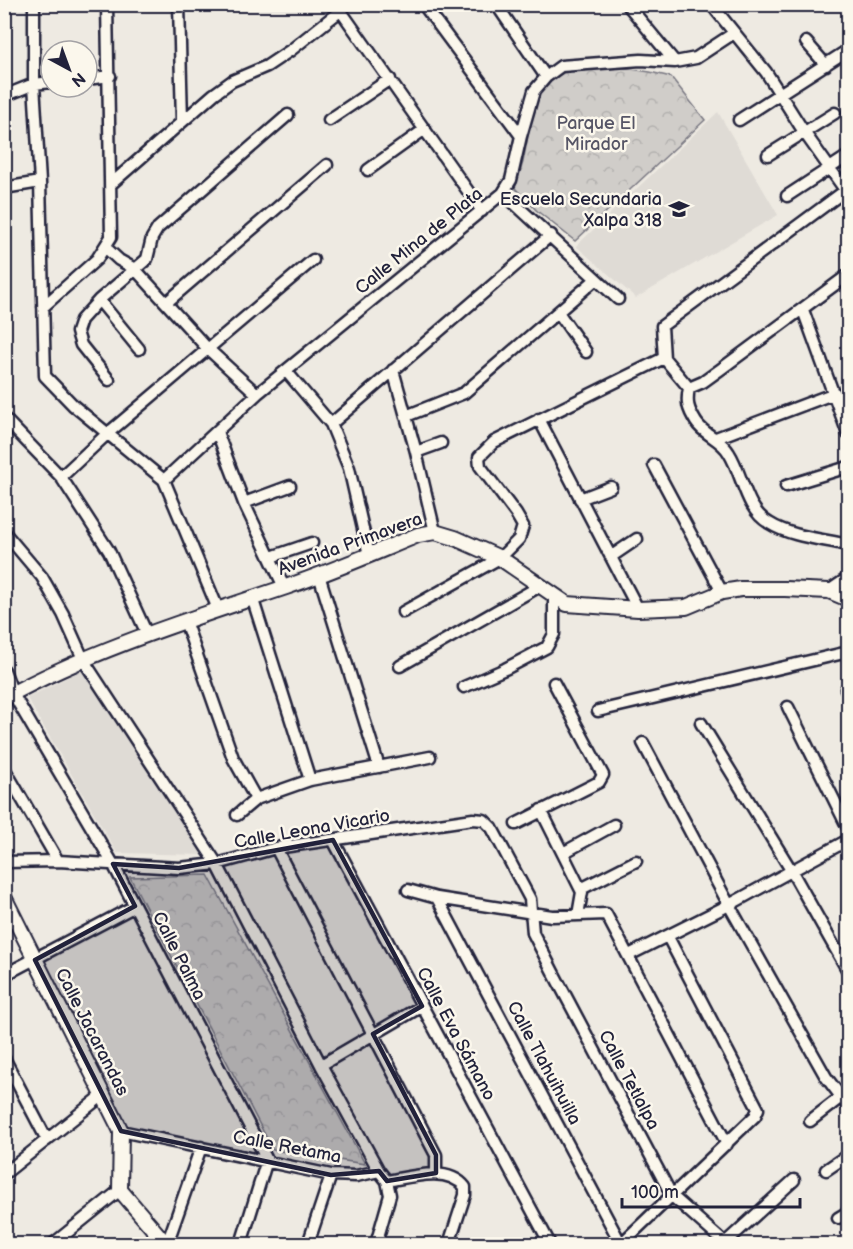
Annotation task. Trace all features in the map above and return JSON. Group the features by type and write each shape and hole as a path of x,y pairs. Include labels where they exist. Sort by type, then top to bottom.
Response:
{"street":[{"path":"34,4 34,84 40,182 45,376 74,406 164,480 218,609"},
{"path":"44,308 98,259 111,237 107,4"},
{"path":"179,4 182,121"},
{"path":"423,4 521,136"},
{"path":"496,4 546,76 561,66 641,60 675,62 696,58 734,33"},
{"path":"627,4 675,62"},
{"path":"689,388 664,358 662,326 847,192 780,94 711,4"},
{"path":"111,184 182,121 232,81 267,66 291,50 338,8 482,211"},
{"path":"806,42 826,65"},
{"path":"641,60 661,46"},
{"path":"739,120 849,50"},
{"path":"99,77 110,76"},
{"name":"Calle Mina de Plata","path":"164,480 257,394 503,193 512,180 521,136 534,91 546,76"},
{"path":"329,120 390,79"},
{"path":"4,96 39,83"},
{"path":"768,156 835,113"},
{"path":"109,380 81,345 77,332 81,320 99,300 147,259 152,238 158,228 288,115"},
{"path":"368,170 424,129"},
{"path":"787,196 849,156"},
{"path":"166,303 327,165"},
{"path":"4,188 40,182"},
{"path":"503,193 618,299"},
{"path":"331,424 551,235"},
{"path":"105,248 119,260 135,269 207,348 257,394"},
{"path":"61,477 107,434 313,260"},
{"path":"689,388 703,382 849,275"},
{"path":"406,416 464,393 596,279"},
{"path":"99,300 139,349"},
{"path":"803,310 849,434"},
{"path":"558,312 586,352"},
{"path":"403,612 500,558 519,539 523,526 480,466 479,457 484,449 539,419 664,358"},
{"path":"393,370 435,532"},
{"path":"286,371 331,424 348,468 369,555"},
{"path":"689,388 686,401 697,424 705,433 716,438 729,452 747,497 767,522 779,529 849,545"},
{"path":"716,438 835,393"},
{"path":"4,418 61,477 109,551 147,634"},
{"path":"539,419 638,609"},
{"path":"217,432 244,503 284,588"},
{"path":"416,452 441,444"},
{"path":"654,465 722,592"},
{"path":"786,486 849,467"},
{"path":"244,503 290,486"},
{"path":"580,499 611,487"},
{"path":"4,532 42,577 63,614 84,661 217,864 321,1065 379,1171 387,1181 390,1195 376,1245"},
{"name":"Avenida Primavera","path":"9,696 147,634 284,588 418,535 435,532 456,538 500,558 567,604 638,609 686,607 722,592 741,589 829,591 849,599"},
{"path":"612,556 637,539"},
{"path":"271,557 312,543"},
{"path":"319,575 379,767"},
{"path":"829,591 849,578"},
{"path":"400,666 540,586"},
{"path":"252,597 310,780"},
{"path":"464,687 505,669 548,646 554,634 554,597"},
{"path":"185,621 233,758 256,799"},
{"path":"598,711 849,652"},
{"name":"Calle Palma","path":"4,670 9,696 113,864 267,1160"},
{"path":"516,824 599,782 603,775 554,682"},
{"path":"788,707 849,828"},
{"path":"701,723 791,870 849,971"},
{"path":"643,743 729,905 826,1077 849,1106"},
{"path":"237,815 256,799 310,780 430,757"},
{"path":"4,768 58,861"},
{"path":"541,810 581,890 578,915"},
{"name":"Calle Leona Vicario","path":"4,862 58,861 179,868 217,864 276,848 473,819 484,820 492,828 530,899 533,913"},
{"path":"563,853 614,825"},
{"name":"Calle Eva Sámano","path":"333,840 550,1245"},
{"path":"629,956 849,840"},
{"path":"276,848 436,1155 436,1173"},
{"path":"581,890 636,861"},
{"path":"408,890 437,898 552,916 606,914 727,1144"},
{"name":"Calle Jacarandas","path":"4,897 121,1131 120,1190"},
{"name":"Calle Tlahuihuilla","path":"437,898 621,1245"},
{"path":"4,975 135,906"},
{"name":"Calle Tetlalpa","path":"533,913 533,933 552,972 672,1196 726,1244"},
{"path":"621,1245 727,1144 755,1116 758,1109 668,937"},
{"path":"321,1065 422,1006"},
{"path":"4,1058 46,1140"},
{"path":"4,1174 104,1095"},
{"path":"810,1121 841,1097"},
{"name":"Calle Retama","path":"121,1131 332,1174 356,1176 379,1171"},
{"path":"167,1245 201,1147"},
{"path":"826,1170 849,1155"},
{"path":"241,1245 267,1160"},
{"path":"387,1181 436,1173 461,1181 465,1187 465,1195 449,1245"},
{"path":"308,1245 332,1174"},
{"path":"726,1244 794,1180"},
{"path":"53,1245 120,1190 167,1245"},
{"path":"838,1218 849,1212"}],"highlighted area":[{"path":"333,840 422,1006 373,1034 436,1155 436,1173 387,1181 379,1171 331,1175 121,1131 35,960 135,906 113,864 179,868"}],"shaded area":[{"path":"718,112 778,215 636,298 576,246"},
{"path":"82,670 204,855 117,853 27,698"}],"green space":[{"name":"Parque El Mirador","path":"604,65 671,77 705,120 575,241 536,210 515,188 523,162 536,94 547,81 567,71"},
{"path":"208,875 365,1164 273,1150 130,877"}],"place":[{"name":"Escuela Secundaria Xalpa 318","path":"679,209"}]}
